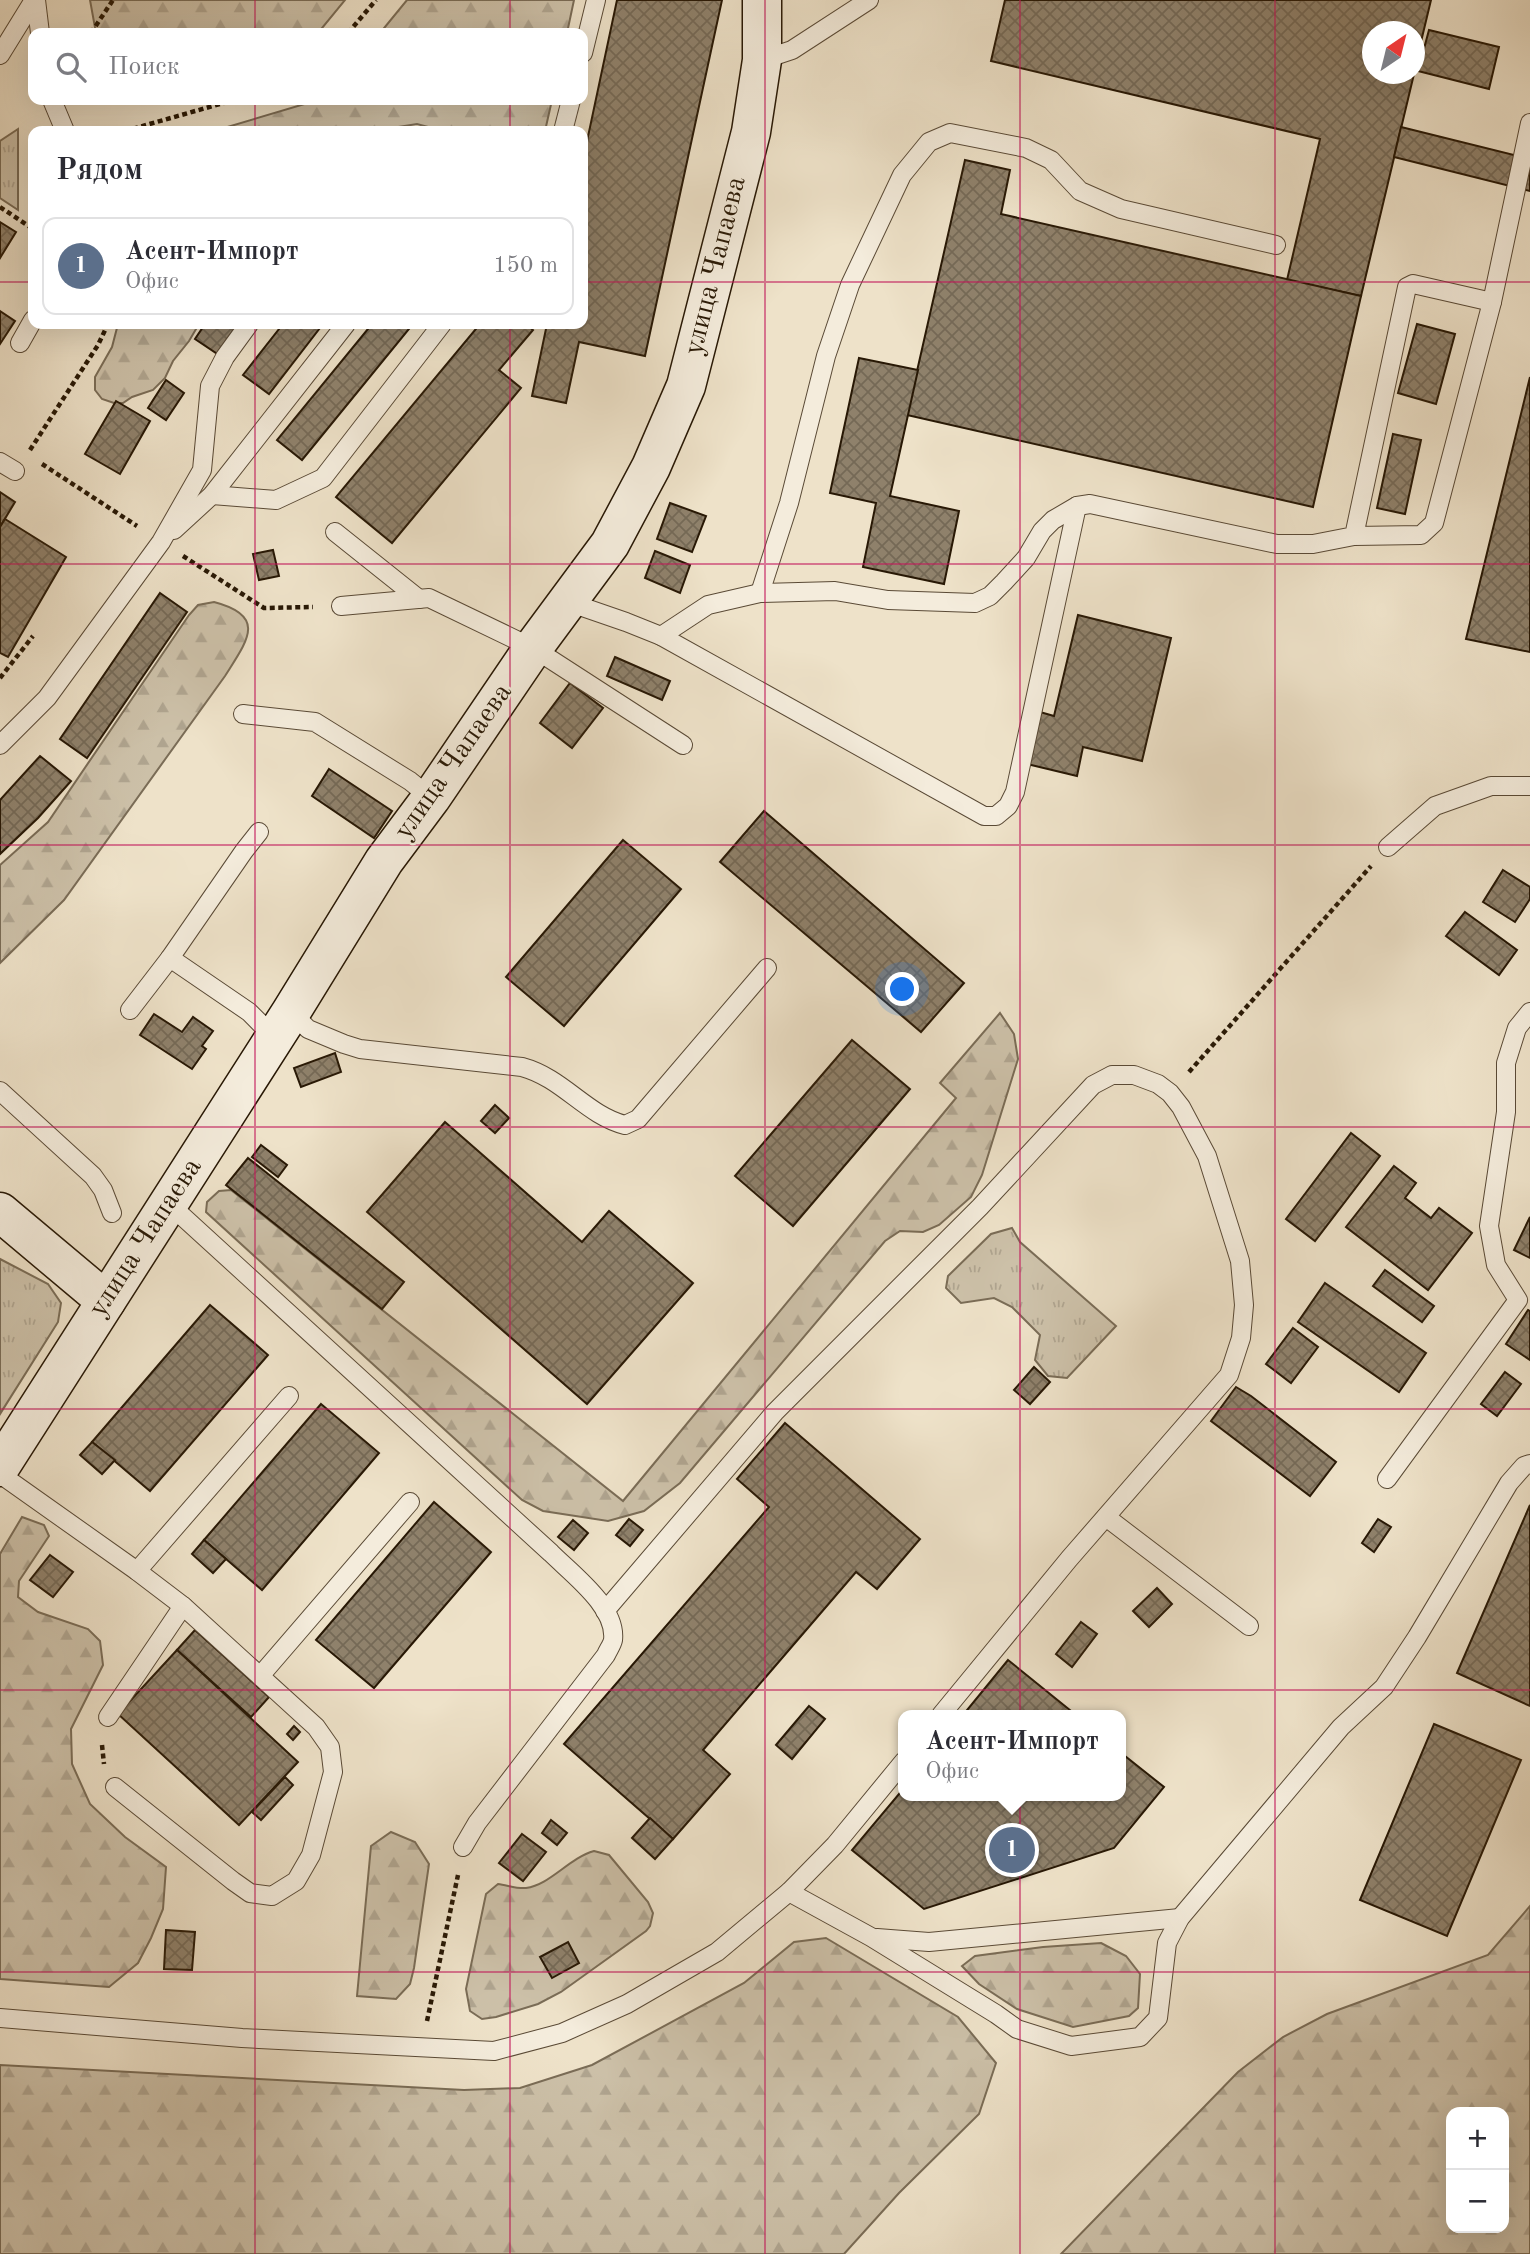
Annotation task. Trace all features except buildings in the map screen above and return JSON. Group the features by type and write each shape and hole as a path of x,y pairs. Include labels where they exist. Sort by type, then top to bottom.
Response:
{"main road":[{"name":"улица Чапаева","path":"0,1467 283,1025 384,861 610,544 651,467 685,386 751,132 762,60 761,0"},
{"path":"0,1212 106,1301"}],"lane":[{"path":"35,0 39,28"},
{"path":"0,55 35,0"},
{"path":"588,33 596,0"},
{"path":"762,60 792,50 869,0"},
{"path":"54,105 63,126"},
{"path":"564,126 570,105"},
{"path":"661,636 708,605 760,593 835,591 888,600 975,603 990,596 1004,582 1026,558 1042,531 1053,520 1077,506 1090,504 1277,544 1314,544 1354,536 1420,535 1434,523 1492,302 1530,123"},
{"path":"760,593 789,503 826,356 850,285 902,175 929,142 950,133 1026,148 1051,160 1080,191 1098,201 1121,209 1276,245"},
{"path":"1354,536 1407,287 1413,284 1492,302"},
{"path":"20,343 28,329"},
{"path":"0,745 47,698 162,542 202,470 211,386 225,357 246,329"},
{"path":"162,542 212,495 342,329"},
{"path":"212,495 276,500 323,478 438,329"},
{"path":"568,602 661,636 985,816 996,816 1008,806 1014,792 1077,506"},
{"path":"335,532 419,599"},
{"path":"341,606 429,598 533,649 683,745"},
{"path":"243,714 315,722 410,781 431,798"},
{"path":"1388,847 1435,806 1491,786 1530,786"},
{"path":"130,1010 259,832"},
{"path":"170,958 249,1012 283,1025 308,1029 360,1049 522,1067 539,1072 609,1121 625,1125 638,1119 767,968"},
{"path":"1387,1479 1524,1300 1496,1265 1489,1226 1506,1112 1506,1063 1517,1028 1530,1012"},
{"path":"605,1611 775,1412 981,1207 1093,1085 1112,1075 1134,1075 1158,1084 1170,1093 1181,1107 1207,1156 1240,1261 1244,1305 1241,1338 1229,1375 945,1710"},
{"path":"0,1091 93,1175 103,1190 112,1213"},
{"path":"169,1204 551,1553 599,1601 610,1618 612,1642 606,1655 477,1823 463,1847"},
{"path":"137,1571 289,1396"},
{"path":"789,1892 871,1937 1017,2029 1071,2046 1140,2037 1158,2018 1167,1943 1180,1918 1341,1727 1384,1687 1509,1483 1524,1466 1530,1464"},
{"path":"0,1474 183,1606 316,1727 330,1747 333,1772 310,1855 296,1881 272,1896 250,1893 115,1787"},
{"path":"260,1676 410,1502"},
{"path":"1106,1517 1250,1626"},
{"path":"108,1717 183,1606"},
{"path":"0,2018 242,2038 494,2051 562,2033 627,2004 717,1952 789,1892 835,1845 898,1768"},
{"path":"871,1937 929,1942 1180,1918"}],"path":[{"path":"94,28 113,0"},
{"path":"352,28 376,0"},
{"path":"143,126 216,105"},
{"path":"0,207 28,226"},
{"path":"27,454 106,329"},
{"path":"38,461 264,608 341,606"},
{"path":"0,678 33,636"},
{"path":"1170,1093 1388,847"},
{"path":"108,1717 101,1739 103,1762 115,1787"},
{"path":"423,2047 463,1847"}],"green space":[{"path":"90,0 345,0 322,28 95,28"},
{"path":"407,0 574,0 568,28 384,28"},
{"path":"301,105 551,105 546,126 231,126"},
{"path":"18,129 18,210 0,198 0,141"},
{"path":"117,329 196,329 173,361 165,378 153,390 123,403 102,399 95,390 95,377 112,347"},
{"path":"214,602 231,608 247,622 248,631 240,652 64,900 0,963 0,865 48,822 189,615 198,605"},
{"path":"1000,1013 1014,1034 1018,1059 982,1175 971,1197 939,1225 923,1232 900,1231 885,1241 680,1483 644,1511 608,1521 543,1511 522,1500 206,1212 207,1202 219,1191 231,1190 623,1501 956,1098 940,1083"},
{"path":"1012,1228 1020,1242 1116,1326 1067,1378 1048,1376 1035,1360 1040,1335 1012,1307 994,1298 961,1303 946,1288 948,1276 991,1234"},
{"path":"0,1259 48,1284 61,1303 58,1322 0,1414"},
{"path":"22,1517 44,1525 49,1536 19,1581 18,1597 38,1612 88,1629 100,1641 103,1665 71,1729 72,1764 90,1804 125,1837 166,1867 163,1909 151,1938 138,1963 109,1987 0,1979 0,1554"},
{"path":"391,1832 415,1842 429,1864 414,1968 410,1984 396,1999 357,1996 371,1846"},
{"path":"594,1851 609,1855 648,1902 653,1913 650,1926 561,1992 538,2004 482,2019 470,2011 466,1989 486,1894 498,1884 523,1888 535,1886 576,1859"},
{"path":"1530,1906 1530,2254 1061,2254 1238,2072 1283,2037 1327,2014 1488,1955"},
{"path":"826,1938 958,2017 996,2063 979,2114 899,2193 844,2254 0,2254 0,2065 464,2090 520,2088 592,2065 744,1983 794,1942"},
{"path":"1101,1943 1126,1956 1140,1974 1138,2008 1129,2016 1073,2027 1017,2009 979,1984 962,1966 975,1956"}],"place":[{"name":"Асент-Импорт","path":"1012,1850"}]}
